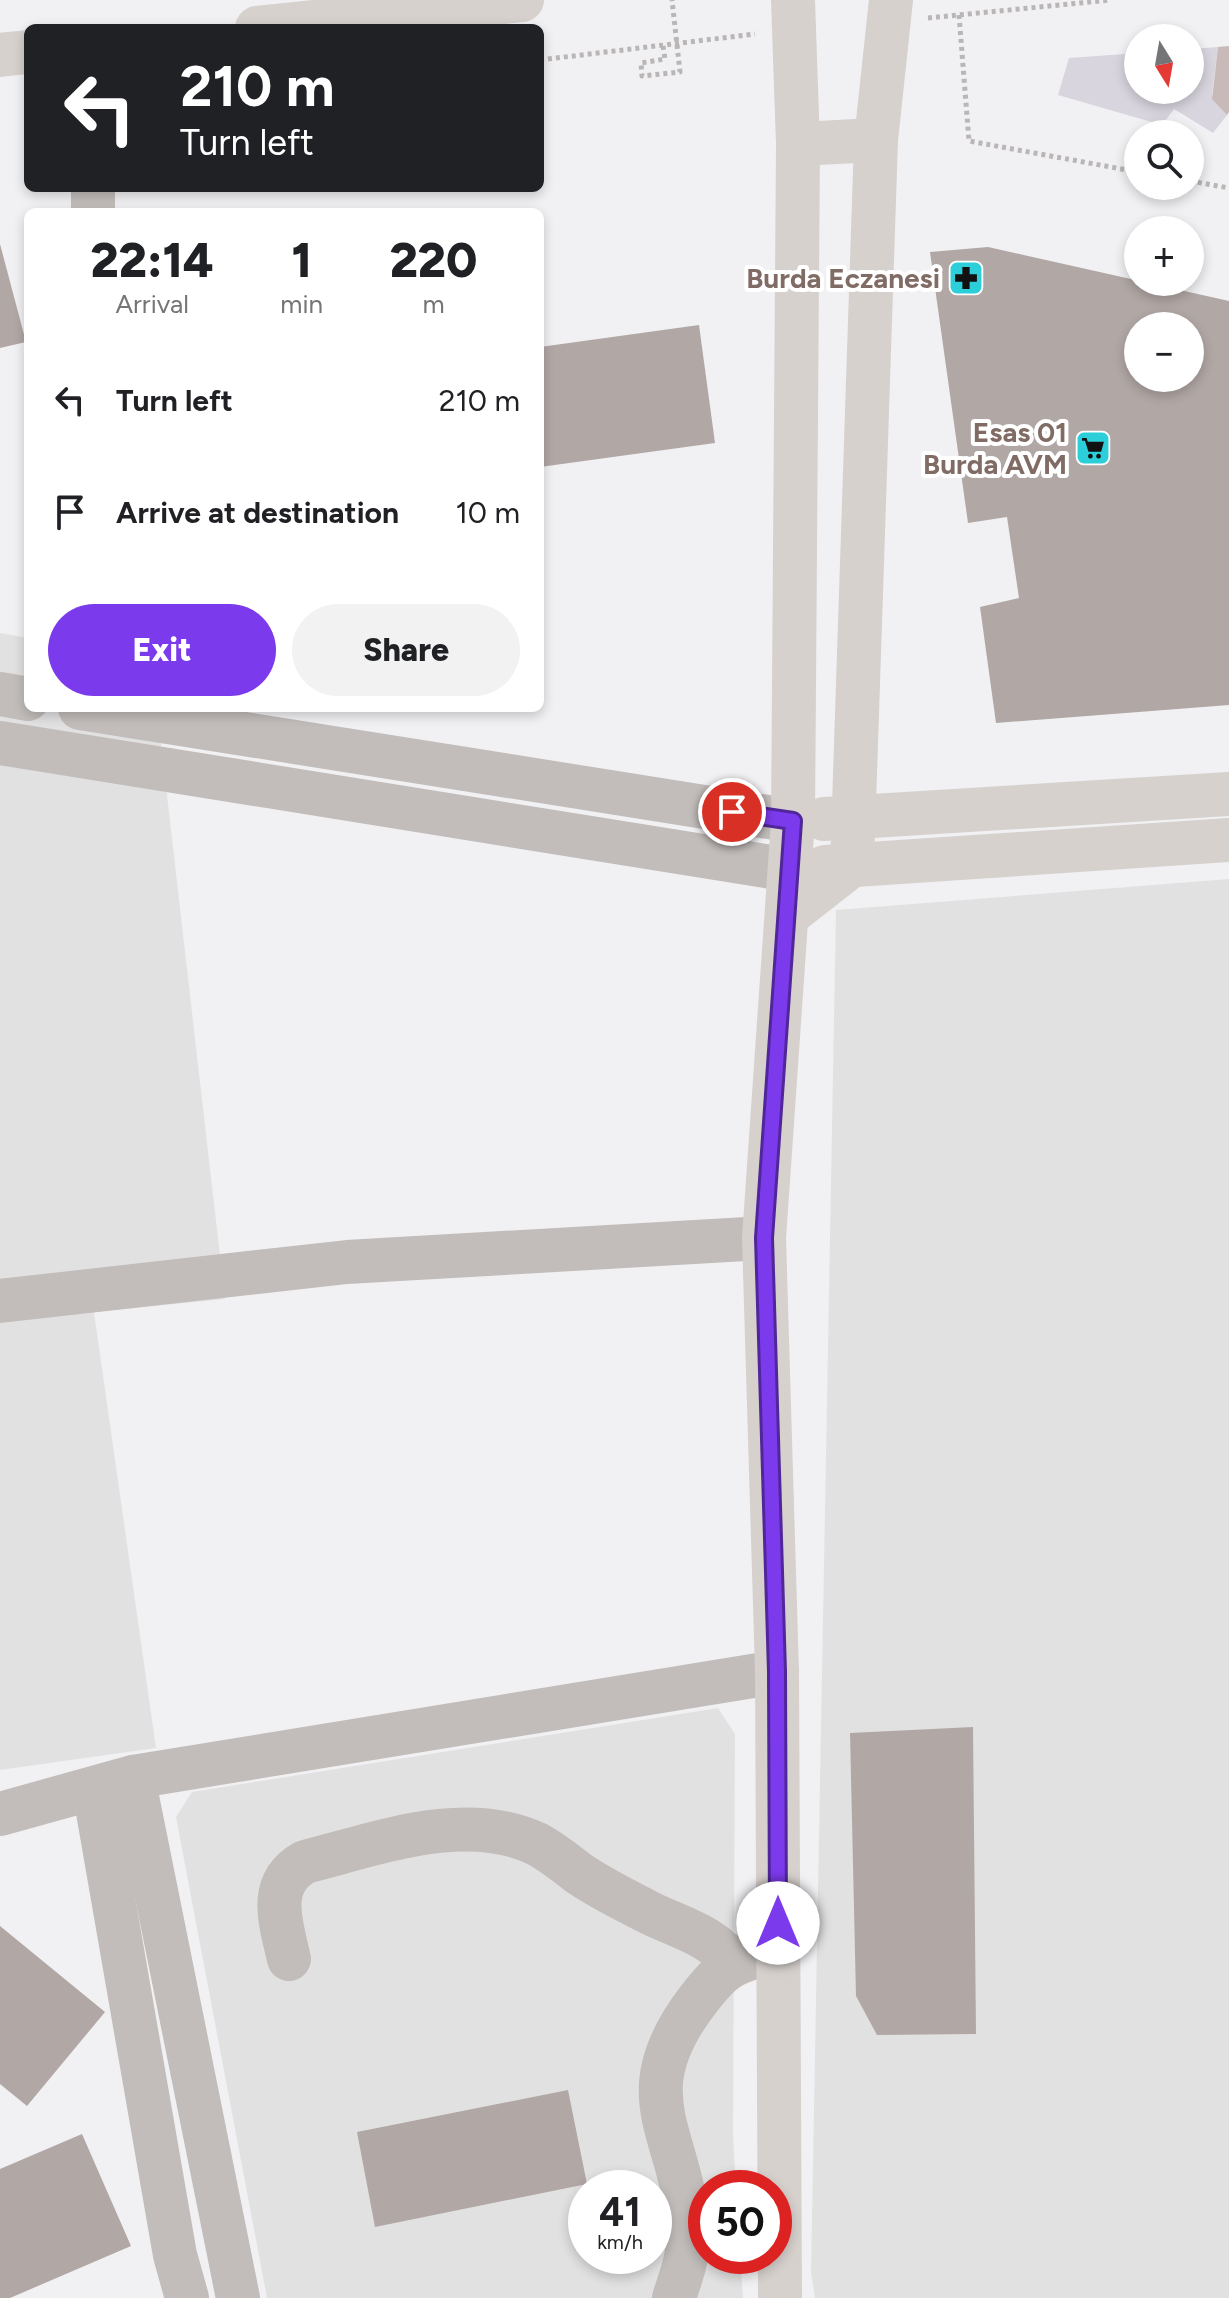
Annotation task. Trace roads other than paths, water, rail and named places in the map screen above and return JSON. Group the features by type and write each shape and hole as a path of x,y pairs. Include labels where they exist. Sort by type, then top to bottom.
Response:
{"main road":[{"path":"295,24 522,0"},
{"path":"776,2170 777,1672 764,1238 793,821 798,144 793,0"},
{"path":"787,916 852,865 876,140 891,0"},
{"path":"0,55 24,52"},
{"path":"798,144 876,140"},
{"path":"793,821 1229,794"},
{"path":"790,870 1229,840"},
{"path":"779,2274 780,2298"}],"street":[{"path":"0,694 24,698"},
{"path":"106,712 793,821"},
{"path":"0,743 790,870"},
{"path":"0,1301 347,1262 764,1238"},
{"path":"0,1814 113,1783 777,1672"},
{"path":"113,1783 175,2255 187,2298"},
{"path":"113,1783 238,2298"},
{"path":"289,1959 278,1905 281,1885 295,1868 305,1862 394,1840 463,1828 512,1835 536,1844 612,1893 713,1943 733,1965"},
{"path":"688,2197 660,2108 659,2085 663,2061 680,2023 719,1972 747,1959 778,1955"},
{"path":"674,2298 688,2251"}],"place":[{"name":"Burda Eczanesi","path":"966,278"},
{"name":"Esas 01 Burda AVM","path":"1093,448"}]}
